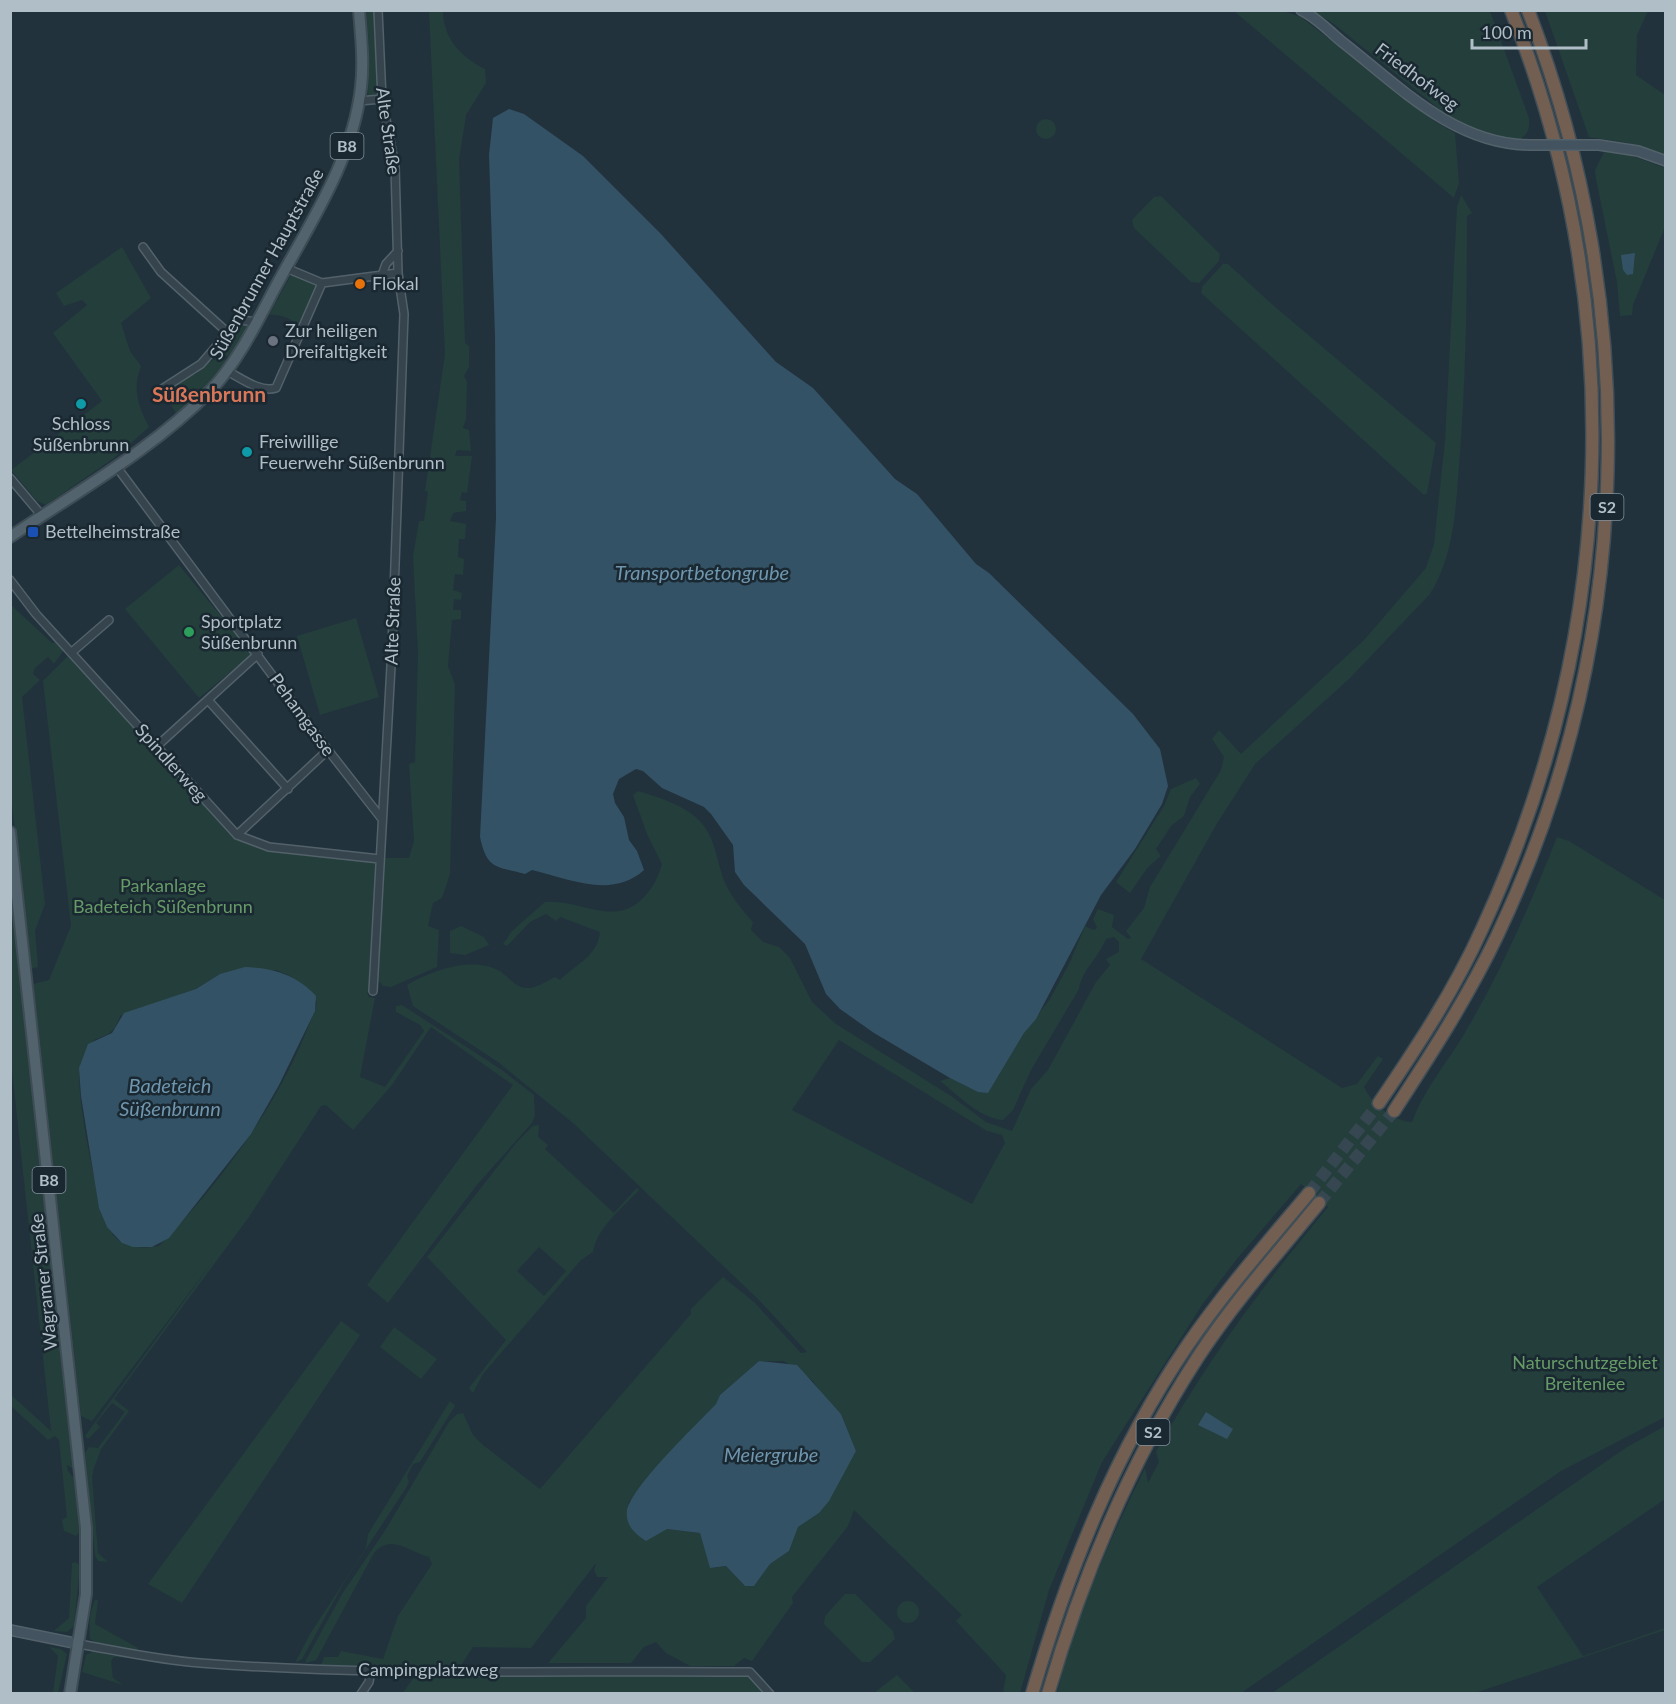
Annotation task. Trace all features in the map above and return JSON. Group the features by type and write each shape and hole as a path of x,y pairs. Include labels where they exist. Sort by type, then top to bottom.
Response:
{"highway":[{"name":"S2","path":"1379,1103 1456,981 1508,868 1553,736 1576,635 1583,589 1594,463 1593,389 1583,286 1571,211 1555,142 1538,84 1511,10"},
{"name":"S2","path":"1394,1111 1469,990 1520,884 1542,829 1570,740 1583,689 1601,589 1610,459 1604,323 1593,243 1578,169 1557,92 1528,10"},
{"name":"S2","path":"1032,1694 1071,1573 1106,1492 1151,1406 1186,1347 1227,1291 1309,1192"},
{"name":"S2","path":"1048,1694 1085,1576 1114,1511 1163,1413 1238,1301 1320,1203"}],"main road":[{"name":"Süßenbrunner Hauptstraße","path":"10,537 116,466 187,413 227,371 257,322 336,176 350,140 359,101 362,61 359,10"},
{"name":"Wagramer Straße","path":"10,832 84,1498 87,1575 79,1644 70,1694"}],"street":[{"name":"Alte Straße","path":"373,991 392,648 404,314 398,273 395,166 382,99 378,10"},
{"name":"Friedhofweg","path":"1301,10 1442,120 1482,138 1511,145 1599,145 1638,151 1665,161"},
{"path":"359,101 382,99"},
{"path":"144,247 161,272 227,332"},
{"path":"382,275 386,264 398,251"},
{"path":"286,268 322,283 398,273"},
{"path":"227,371 260,388 269,390 276,388 322,283"},
{"path":"159,391 201,364 239,320 257,322"},
{"name":"Pehamgasse","path":"116,466 382,819"},
{"path":"10,478 43,517"},
{"name":"Spindlerweg","path":"10,580 36,614 237,835 269,847 380,859"},
{"path":"72,652 109,620"},
{"path":"156,747 258,654"},
{"path":"208,700 288,789"},
{"path":"237,835 328,750"},
{"path":"10,1630 79,1644"},
{"name":"Campingplatzweg","path":"79,1644 199,1663 371,1670 750,1672 770,1694"},
{"path":"361,1694 369,1682 371,1670"}],"green space":[{"path":"366,11 376,11 378,93 368,98 369,45"},
{"path":"429,11 443,11 446,30 455,46 468,59 485,69 486,83 466,115 459,160 465,343 469,346 469,367 464,376 467,382 466,419 463,428 469,430 471,451 457,450 455,456 472,456 467,493 462,492 460,500 466,501 466,511 453,513 450,521 466,524 465,539 459,539 458,557 464,559 463,575 455,574 453,590 462,593 461,600 454,599 453,610 461,610 461,619 452,620 448,666 455,685 450,874 442,898 433,903 428,926 439,930 437,967 391,987 383,986 378,980 385,858 409,858 414,841 409,764 415,762 418,654 413,556 419,521 424,521 428,492 425,491 445,354"},
{"path":"1234,11 1283,11 1301,17 1434,121 1455,133 1459,183 1454,198"},
{"path":"1313,11 1490,11 1529,118 1529,128 1519,140 1478,131 1454,121 1334,24"},
{"path":"1545,11 1648,11 1637,35 1636,75 1665,95 1665,157 1628,143 1589,137"},
{"path":"1046,119 1053,122 1056,129 1053,136 1046,139 1039,136 1036,129 1039,122"},
{"path":"1605,150 1624,153 1665,168 1665,227 1633,305 1632,315 1620,316 1617,282 1596,179 1595,170"},
{"path":"1461,195 1472,213 1467,216 1464,394 1453,526 1439,578 1430,594 1350,678 1255,764 1216,825 1141,959 1342,1088 1357,1084 1378,1056 1383,1059 1364,1087 1372,1100 1384,1110 1405,1121 1412,1122 1428,1089 1463,1036 1490,987 1557,837 1569,841 1665,900 1665,1417 1561,1471 1241,1693 1057,1693 1084,1606 1119,1522 1145,1468 1148,1483 1159,1462 1156,1452 1194,1387 1258,1295 1328,1207 1301,1184 1236,1260 1202,1305 1102,1462 1049,1590 1020,1693 1003,1693 1006,1675 956,1621 962,1615 854,1510 848,1526 792,1597 793,1603 752,1661 744,1658 734,1666 690,1666 666,1653 656,1642 644,1647 631,1663 548,1663 586,1618 586,1606 608,1577 597,1577 594,1570 596,1563 531,1648 473,1647 460,1667 321,1665 324,1657 338,1657 341,1651 383,1659 398,1616 432,1564 429,1557 401,1546 387,1544 374,1553 316,1660 306,1663 342,1594 386,1529 449,1422 457,1414 463,1413 473,1435 483,1445 540,1489 691,1314 691,1309 723,1277 754,1302 801,1353 807,1352 759,1300 573,1123 498,1062 413,1006 407,985 429,974 454,966 479,965 501,972 520,987 532,988 555,977 560,980 579,965 595,948 600,932 560,917 556,921 546,914 530,922 507,946 503,944 512,931 545,902 572,904 610,912 634,906 645,896 651,889 662,864 647,834 633,795 638,791 681,807 701,822 711,838 726,885 753,922 751,930 763,942 779,947 790,958 812,1002 836,1024 951,1096 986,1122 1012,1131 1031,1089 1048,1070 1096,982 1110,965 1106,959 1119,952 1119,942 1114,937 1106,939 1087,970 1079,989 1031,1070 1013,1110 1003,1120 977,1110 940,1081 950,1078 978,1092 992,1086 1024,1033 1050,999 1070,962 1085,926 1094,930 1097,928 1093,919 1098,909 1114,915 1112,927 1128,939 1131,938 1126,931 1144,908 1150,887 1221,770 1224,757 1212,739 1219,730 1241,754 1365,639 1426,568 1434,544 1445,441 1457,207","holes":["839,1040 987,1131 1002,1135 1005,1143 972,1204 792,1110","759,1361 784,1361 813,1381 841,1414 856,1451 819,1513 798,1527 789,1551 770,1564 754,1586 745,1586 726,1566 711,1568 700,1533 667,1529 628,1503 671,1451 717,1404 720,1395"]},
{"path":"1161,196 1220,254 1219,261 1199,283 1191,282 1134,228 1132,220 1154,197"},
{"path":"122,247 151,298 121,323 130,351 141,366 137,390 142,412 149,427 114,458 46,505 37,501 11,470 102,401 53,333 87,305 82,300 64,306 56,293"},
{"path":"1223,264 1228,264 1274,306 1436,443 1427,493 1424,495 1201,293 1202,287"},
{"path":"292,273 317,284 299,327 285,317 269,315"},
{"path":"242,323 248,326 231,356 210,357"},
{"path":"218,358 227,360 206,387 176,413 165,395 168,387 190,372 195,375 209,362"},
{"name":"Sportplatz Süßenbrunn","path":"179,565 252,654 199,698 125,609"},
{"path":"10,604 52,643 57,642 64,650 54,664 48,657 35,668 33,674 40,680 22,697 45,904 35,931 38,967 31,969 10,788"},
{"path":"356,618 379,697 320,715 297,636"},
{"name":"Parkanlage Badeteich Süßenbrunn","path":"72,652 237,835 269,847 380,859 373,991 367,992 369,997 375,998 360,1077 385,1087 424,1031 420,1025 396,1012 396,1006 402,1005 502,1070 534,1095 535,1115 532,1123 476,1186 388,1303 367,1285 513,1085 431,1027 392,1085 353,1130 326,1105 321,1106 249,1217 114,1399 129,1411 101,1449 92,1477 98,1553 108,1562 98,1561 95,1555 85,1453 89,1447 98,1448 125,1412 112,1403 96,1423 100,1427 88,1439 85,1436 215,1259 92,1421 81,1416 33,984 49,980 71,926 43,681","holes":["276,970 305,986 317,1003 289,1070 271,1102 252,1133 208,1192 159,1246 136,1247 120,1241 109,1226 102,1207 84,1127 79,1080 80,1067 86,1053 95,1039 112,1031 120,1016 196,989 220,974"]},
{"path":"1196,778 1200,784 1190,797 1184,816 1171,826 1156,849 1161,856 1148,867 1130,893 1116,882 1164,806 1171,789"},
{"path":"10,876 75,1470 67,1465 68,1471 77,1482 80,1532 76,1536 64,1531 62,1520 67,1517 59,1440 55,1436 48,1440 11,1406 11,1395 51,1431 11,1061"},
{"path":"461,926 484,937 489,945 465,955 450,953 450,931"},
{"path":"539,1125 538,1137 548,1145 545,1149 614,1213 637,1188 639,1190 599,1235 593,1252 581,1260 483,1374 473,1393 469,1388 506,1340 427,1257 516,1143 533,1126","holes":["539,1247 566,1271 544,1296 517,1271"]},
{"path":"341,1321 360,1335 182,1603 148,1584"},
{"path":"394,1327 437,1359 421,1379 380,1347"},
{"path":"450,1401 455,1406 420,1462 413,1464 407,1476 409,1482 406,1488 345,1581 302,1659 295,1663 310,1634 366,1548 368,1534"},
{"name":"Naturschutzgebiet Breitenlee","path":"1665,1426 1665,1499 1537,1587 1583,1656 1665,1628 1665,1630 1475,1693 1272,1693 1627,1447"},
{"path":"76,1562 80,1566 74,1626 67,1632 54,1631 69,1618 72,1563"},
{"path":"845,1594 855,1594 893,1631 895,1639 870,1662 862,1662 824,1624 825,1616"},
{"path":"95,1600 98,1600 95,1624 138,1648 136,1651 97,1643 90,1639 90,1620"},
{"path":"908,1601 916,1604 919,1612 916,1620 908,1623 900,1620 897,1612 900,1604"},
{"path":"49,1647 61,1649 67,1654 58,1693 53,1693 58,1656"},
{"path":"94,1651 133,1658 114,1657 111,1661 113,1678 123,1685 82,1672 86,1655"},
{"path":"417,1673 453,1673 451,1676 511,1673 749,1676 766,1693 402,1694"},
{"path":"897,1675 915,1693 874,1693"}],"water":[{"name":"Transportbetongrube","path":"509,109 524,114 583,156 661,234 776,362 813,388 895,479 917,494 976,564 989,573 1133,714 1160,749 1168,786 1162,804 1135,849 1101,895 1036,1019 1024,1033 988,1093 978,1092 950,1078 874,1033 840,1009 826,994 805,944 744,885 735,872 733,845 711,814 704,807 662,788 643,771 636,769 619,779 613,794 615,803 624,817 629,840 637,851 644,870 632,879 618,884 605,885 576,882 532,870 525,874 494,865 486,856 480,837 496,519 495,336 489,155 493,118"},
{"path":"1635,253 1633,274 1627,275 1623,270 1621,255"},
{"name":"Badeteich Süßenbrunn","path":"245,967 275,971 301,983 316,996 315,1011 279,1085 251,1134 169,1238 152,1247 133,1247 122,1243 107,1227 99,1208 81,1096 79,1068 88,1044 112,1033 124,1013 196,989 220,974"},
{"name":"Meiergrube","path":"759,1361 797,1365 841,1414 856,1451 829,1501 819,1513 798,1527 789,1551 770,1564 754,1586 745,1586 726,1566 710,1568 700,1533 667,1529 646,1541 632,1529 627,1511 631,1501 652,1472 716,1404 720,1395"},
{"path":"1206,1412 1233,1429 1227,1439 1198,1425"}],"tunnel":[{"path":"1309,1193 1379,1103"},
{"path":"1319,1203 1394,1111"}],"place":[{"name":"Flokal","path":"360,284"},
{"name":"Zur heiligen Dreifaltigkeit","path":"273,341"},
{"name":"Schloss Süßenbrunn","path":"81,404"},
{"name":"Freiwillige Feuerwehr Süßenbrunn","path":"247,452"},
{"name":"Bettelheimstraße","path":"33,532"},
{"name":"Sportplatz Süßenbrunn","path":"189,632"}],"district":[{"name":"Süßenbrunn","path":"209,395"}]}
